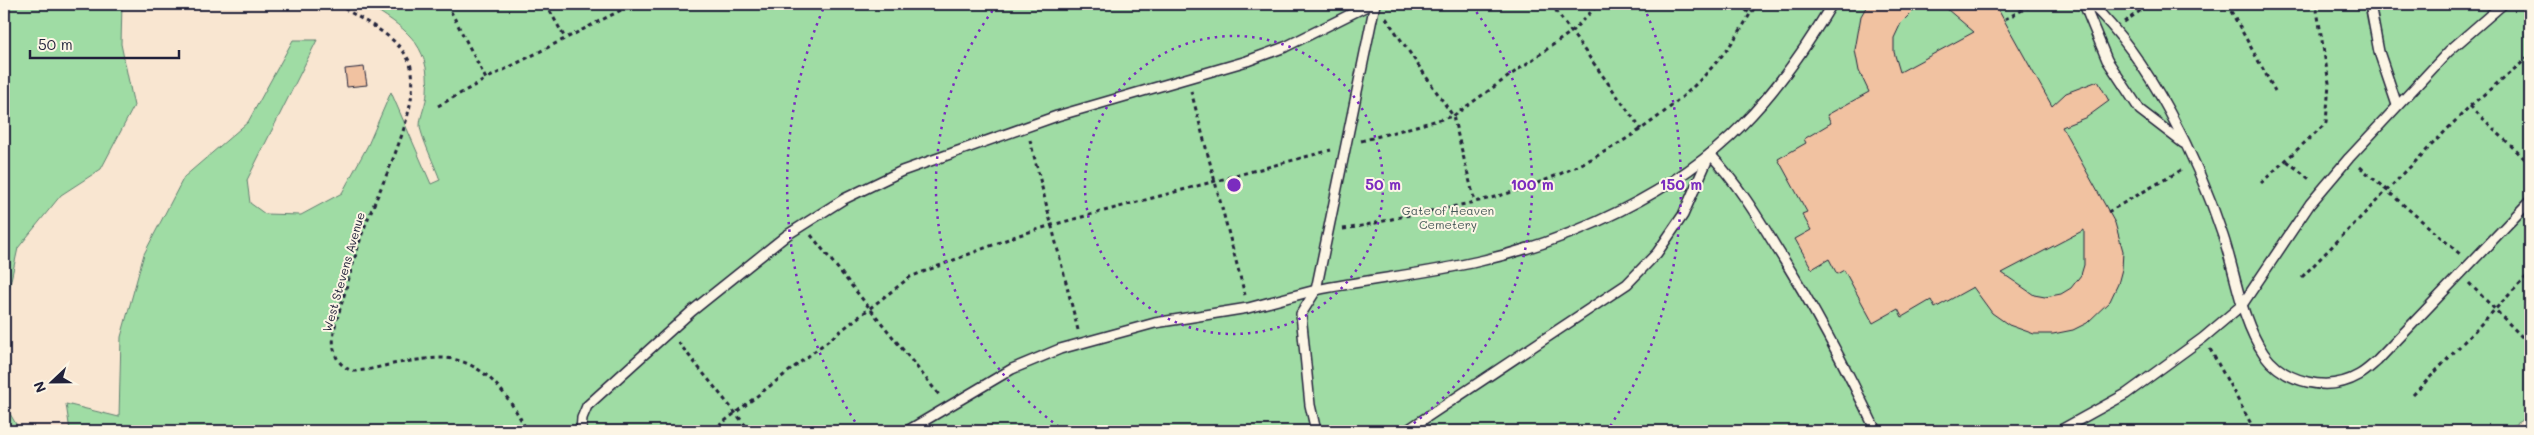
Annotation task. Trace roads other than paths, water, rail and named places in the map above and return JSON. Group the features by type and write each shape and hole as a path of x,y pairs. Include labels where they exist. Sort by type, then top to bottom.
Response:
{"lane":[{"path":"581,431 582,418 587,406 669,331 787,235 844,199 902,171 1026,127 1285,47 1373,4"},
{"path":"1316,431 1310,405 1301,314 1316,290 1373,4"},
{"path":"907,431 1012,369 1082,343 1155,323 1248,308 1316,290 1443,269 1529,248 1617,212 1657,189 1710,154 1742,126 1772,92 1832,4"},
{"path":"2084,4 2107,60 2140,110 2185,146"},
{"path":"2091,4 2114,30 2150,81 2195,162 2222,234 2242,305 2265,355 2281,370 2298,381 2320,385 2343,382 2359,375 2377,361 2530,201"},
{"path":"2370,4 2379,52 2397,105"},
{"path":"2058,431 2126,394 2203,338 2242,305 2266,267 2322,189 2397,105 2449,51 2503,4"},
{"path":"1406,431 1627,284 1657,253 1683,215 1710,154"},
{"path":"1710,154 1729,174 1805,292 1855,386 1876,431"}],"park label":[{"name":"Gate of Heaven Cemetery","path":"1448,218"}]}
